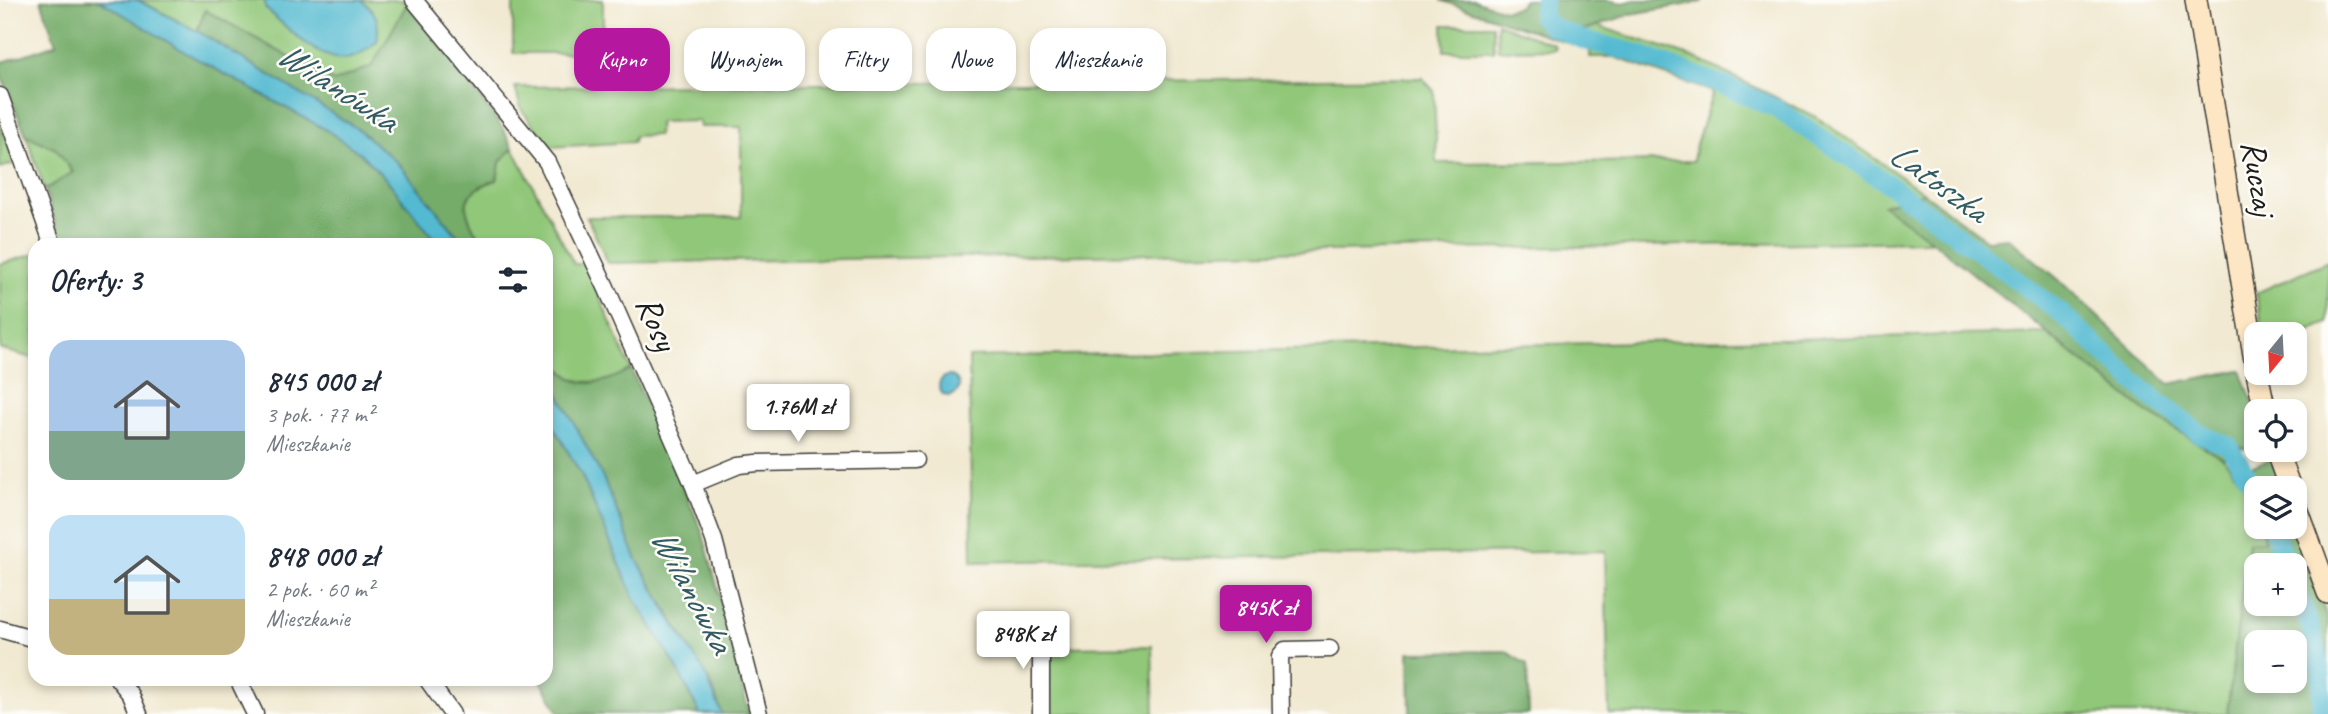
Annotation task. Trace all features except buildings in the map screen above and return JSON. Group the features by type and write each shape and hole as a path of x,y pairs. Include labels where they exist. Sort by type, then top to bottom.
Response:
{"street":[{"name":"Rosy","path":"414,0 547,162 606,286 693,484 714,540 759,714"},
{"name":"Ruczaj","path":"2196,0 2249,322"},
{"path":"0,96 51,238"},
{"path":"693,484 739,465 757,463 915,460"},
{"path":"2307,536 2328,593"},
{"path":"0,629 28,637"},
{"path":"991,641 1034,640 1041,650 1041,714"},
{"path":"1281,714 1280,656 1285,650 1330,649"},
{"path":"124,686 139,714"},
{"path":"241,686 255,714"},
{"path":"433,686 452,714"}],"green space":[{"path":"41,0 100,0 188,54 325,129 360,153 387,180 433,238 60,238 45,190 73,172 56,149 26,135 0,73 0,63 56,44"},
{"path":"138,0 402,0 407,4 372,67 334,82 206,11 197,31"},
{"path":"513,0 603,0 603,28 574,28 574,53 513,53"},
{"path":"1440,0 1474,0 1504,10 1518,7 1524,0 1702,2 1631,14 1584,30 1572,44"},
{"path":"407,4 504,130 513,148 500,162 497,180 474,191 466,205 467,214 479,238 459,238 399,164 358,129 197,31 205,10 334,82 372,66"},
{"path":"1497,23 1554,44 1555,49 1498,50"},
{"path":"1443,25 1493,25 1494,51 1444,51"},
{"path":"1598,26 1693,57 1818,118 1924,193 1884,205 1932,241 608,263 587,217 741,217 741,127 700,127 699,121 659,122 658,135 634,136 633,142 551,147 521,109 515,87 574,86 574,91 670,91 670,85 684,85 684,91 805,91 805,84 819,84 819,91 912,91 912,83 926,83 926,91 1016,91 1016,82 1030,82 1030,91 1166,91 1166,81 1422,78 1434,91 1437,163 1693,161 1713,92 1614,57 1590,57 1590,50 1572,44 1584,30"},
{"path":"0,122 15,163 0,168"},
{"path":"26,135 56,149 73,173 45,190"},
{"path":"513,148 574,264 585,264 631,369 610,381 583,382 570,377 553,359 553,238 479,238 471,223 466,206 468,198 483,186 497,180 500,162"},
{"path":"1924,193 1987,240 2008,238 2058,279 2169,384 2241,370 2244,385 2246,385 2252,399 2244,399 2244,448 2240,447 2223,458 2145,411 1883,205"},
{"path":"28,256 28,357 0,349 0,264"},
{"path":"2328,261 2328,323 2307,332 2307,322 2262,322 2256,293"},
{"path":"2046,333 2145,411 2223,458 2244,485 2244,539 2264,541 2248,542 2247,553 2244,553 2244,575 2227,714 1609,714 1605,551 972,562 969,357"},
{"path":"553,358 563,371 582,382 604,381 631,369 702,531 749,714 722,714 712,686 636,558 604,480 553,383"},
{"path":"553,425 582,476 633,595 677,668 700,714 560,714 544,686 553,686"},
{"path":"2273,462 2278,476 2247,476 2251,474 2252,466"},
{"path":"2300,539 2305,553 2247,553 2248,542"},
{"path":"2307,559 2328,620 2328,714 2227,714 2244,575 2244,616 2307,616"},
{"path":"1152,646 1154,714 1047,714 1048,647"},
{"path":"1506,651 1527,665 1529,714 1410,714 1409,652"}],"water":[{"path":"100,0 138,0 197,31 358,129 399,164 459,238 433,238 387,180 360,153 325,129 188,54"},
{"path":"265,0 361,0 371,8 376,18 377,42 354,57 330,57 294,34 265,8"},
{"path":"949,376 956,379 959,386 956,393 949,396 942,393 939,386 942,379"},
{"path":"553,383 604,480 636,558 703,669 722,714 700,714 677,668 633,595 582,476 553,425"}],"waterway":[{"name":"Latoszka","path":"1544,0 1542,17 1551,26 1581,39 1635,53 1727,87 1777,109 1887,183 2061,313 2148,394 2200,434 2229,446 2247,476"},
{"name":"Latoszka","path":"2277,539 2282,553"},
{"name":"Latoszka","path":"2306,616 2320,664 2320,714"}],"water label":[{"name":"Wilanówka","path":"338,86"},
{"name":"Wilanówka","path":"693,590"}]}
